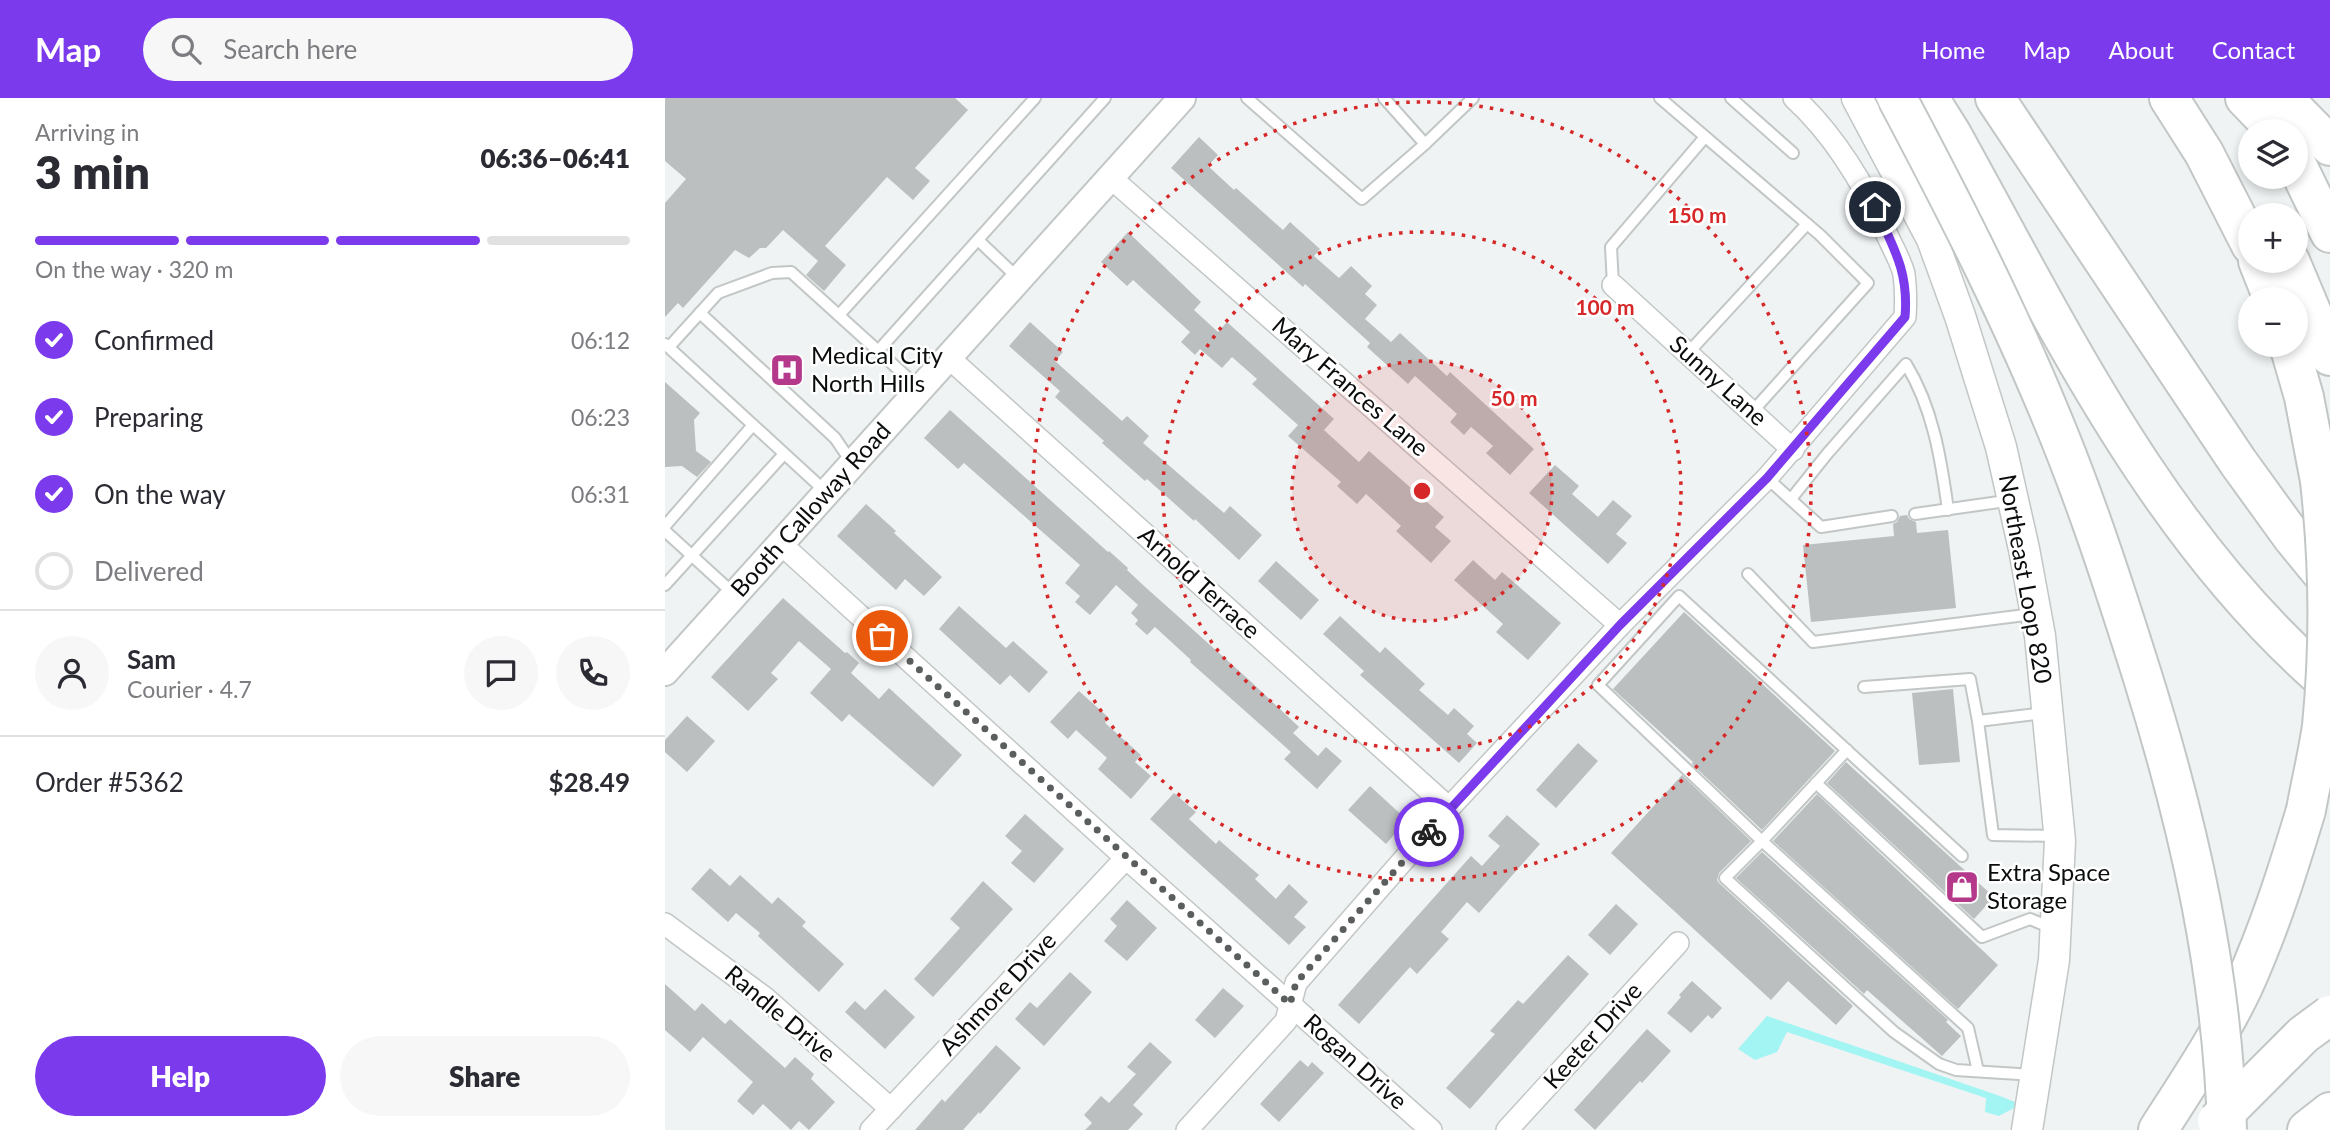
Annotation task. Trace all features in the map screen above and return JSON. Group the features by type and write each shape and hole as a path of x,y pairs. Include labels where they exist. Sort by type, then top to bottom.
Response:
{"highway":[{"path":"1896,98 1973,241 2047,404 2111,575 2165,748 2205,914 2218,998 2228,1130"},
{"path":"1929,98 2088,382 2171,510 2237,591 2307,666 2330,685"},
{"path":"1976,98 2058,194"},
{"path":"1995,98 2230,451 2293,538 2330,583"},
{"path":"2169,98 2204,153 2238,220"},
{"path":"2189,98 2258,203"},
{"path":"2245,98 2267,119"},
{"path":"2263,98 2273,119"},
{"path":"2283,98 2330,146"},
{"path":"2308,163 2330,186"},
{"path":"2308,188 2330,233"},
{"path":"2295,273 2330,356"},
{"path":"2158,1130 2207,1055 2242,988 2267,931 2288,874 2306,810 2322,726 2329,646 2328,554 2320,481 2293,357"},
{"path":"2210,1130 2303,1035 2330,1015"},
{"path":"2194,1130 2249,1081 2305,1037 2330,1022"},
{"path":"2307,1130 2330,1112"}],"main road":[{"name":"Northeast Loop 820","path":"1857,98 1932,239 1959,316 1997,434 2036,613 2059,836 2054,960 2027,1130"}],"street":[{"name":"Booth Calloway Road","path":"665,672 1182,98"},
{"path":"1187,1130 1286,1021 1296,983 1450,808 1620,625 1793,450 1905,317 1907,294 1903,271 1875,207 1850,164 1794,98"},
{"name":"Mary Frances Lane","path":"1111,178 1620,625"},
{"name":"Sunny Lane","path":"1613,285 1793,450"},
{"name":"Arnold Terrace","path":"949,358 1450,808"},
{"name":"Rogan Drive","path":"781,544 1126,858 1431,1130"},
{"name":"Ashmore Drive","path":"871,1130 1126,858"},
{"name":"Randle Drive","path":"665,924 765,998 891,1109"},
{"name":"Keeter Drive","path":"1507,1130 1678,943"}],"lane":[{"path":"839,315 1035,98"},
{"path":"879,351 1105,98"},
{"path":"1247,98 1362,199 1473,98"},
{"path":"1384,98 1425,144"},
{"path":"1660,98 1807,224 1868,283 1752,412"},
{"path":"1731,98 1793,153"},
{"path":"1613,285 1611,247 1705,136"},
{"path":"1688,353 1807,224"},
{"path":"978,240 1020,279"},
{"path":"827,493 667,346 719,293 772,273 791,272 920,389"},
{"path":"700,313 835,438 853,464"},
{"path":"1791,499 1906,364 1925,402 1932,425 1942,461 1948,510"},
{"path":"665,526 753,425"},
{"path":"665,585 784,454"},
{"path":"1767,478 1821,527 1892,516"},
{"path":"1915,514 2013,500"},
{"path":"665,531 735,595"},
{"path":"1748,574 1813,642 2036,613"},
{"path":"1962,856 1679,596 1598,685 1762,841 1968,1028 1978,1071"},
{"path":"1864,687 1970,678 1993,835 2059,836"},
{"path":"1978,721 2047,713"},
{"path":"1847,750 1725,878 1894,1032 1939,1065 1956,1070 2036,1075"},
{"path":"1816,783 1982,937 2030,919 2056,930"}],"shaded area":[{"path":"1767,1016 2000,1096 2015,1102 2014,1108 1999,1116 1985,1112 1986,1098 1787,1032 1777,1052 1755,1060 1738,1049"}],"building":[{"path":"665,98 955,98 968,110 915,168 930,181 913,200 887,177 825,246 846,265 824,291 806,275 818,261 783,230 766,248 760,248 749,258 735,250 683,308 678,303 665,317 665,203 686,179 665,161"},
{"path":"1199,137 1218,155 1208,166 1234,190 1236,188 1283,230 1290,222 1320,249 1314,256 1339,278 1351,266 1372,286 1365,294 1377,305 1365,319 1391,342 1400,333 1447,376 1450,372 1534,449 1510,475 1486,453 1493,446 1471,427 1464,435 1450,422 1457,414 1415,376 1408,384 1367,347 1370,343 1305,284 1303,287 1171,168"},
{"path":"1128,232 1201,302 1194,310 1218,332 1227,322 1334,419 1324,430 1359,462 1369,451 1444,517 1435,527 1451,541 1431,563 1396,531 1401,526 1366,494 1357,504 1337,486 1341,482 1288,436 1298,425 1252,384 1257,379 1232,357 1222,368 1200,349 1195,355 1181,342 1190,332 1133,280 1127,286 1101,262"},
{"path":"1030,322 1063,352 1055,361 1122,421 1127,416 1149,436 1143,443 1224,513 1230,506 1262,535 1239,560 1195,519 1194,521 1102,443 1104,441 1055,397 1060,391 1009,346"},
{"path":"665,382 700,413 694,420 696,451 711,462 697,477 682,466 665,467"},
{"path":"950,410 1247,678 1299,727 1293,733 1318,756 1326,747 1342,761 1317,789 1284,759 1291,752 1155,627 1147,635 1135,624 1138,620 1131,613 1138,605 1116,585 1090,615 1075,602 1080,596 1065,583 1080,565 964,463 958,469 924,438"},
{"path":"1555,465 1579,486 1572,494 1598,517 1613,500 1632,516 1616,534 1627,543 1608,564 1529,493"},
{"path":"866,504 942,577 924,596 905,579 896,590 837,536"},
{"path":"1907,515 1916,522 1917,533 1948,530 1956,608 1811,622 1803,545 1894,536 1893,524 1900,516"},
{"path":"1473,560 1495,580 1502,572 1561,623 1528,660 1496,632 1503,624 1454,580"},
{"path":"1276,561 1319,600 1301,620 1258,581"},
{"path":"783,598 859,663 851,673 879,699 889,688 962,755 933,787 849,714 842,722 810,693 831,669 799,641 771,673 778,679 748,711 711,677"},
{"path":"959,606 1006,648 1013,641 1048,672 1029,693 1010,675 1000,685 939,629"},
{"path":"1684,612 1835,751 1762,830 1613,689"},
{"path":"1340,616 1380,653 1385,647 1425,684 1419,690 1448,715 1454,708 1474,726 1467,734 1477,743 1459,763 1360,675 1364,671 1323,634"},
{"path":"1953,689 1960,762 1919,765 1912,693"},
{"path":"1079,691 1109,718 1105,723 1141,755 1135,762 1151,776 1131,799 1098,769 1107,758 1076,730 1068,739 1050,722"},
{"path":"687,716 715,741 687,772 665,752 665,740"},
{"path":"1578,743 1598,761 1556,808 1536,790"},
{"path":"1846,762 1994,897 1974,919 1827,783"},
{"path":"1682,775 1751,841 1719,873 1717,880 1853,1006 1836,1025 1788,981 1771,1000 1611,853"},
{"path":"1370,786 1407,820 1386,844 1348,810"},
{"path":"1174,793 1196,812 1189,819 1216,844 1219,840 1259,875 1255,879 1276,899 1289,884 1308,902 1294,917 1306,927 1289,945 1150,819"},
{"path":"1817,794 1998,965 1958,1009 1773,841"},
{"path":"1025,814 1064,849 1034,883 1011,863 1022,851 1005,836"},
{"path":"1507,815 1540,844 1479,913 1467,902 1441,932 1449,939 1417,974 1410,967 1359,1024 1338,1005 1471,856 1482,866 1500,846 1488,836"},
{"path":"1762,852 1948,1020 1946,1022 1961,1036 1942,1056 1867,990 1864,994 1736,878"},
{"path":"710,868 730,886 740,875 772,904 778,897 806,922 802,926 844,964 819,992 736,913 728,922 691,889"},
{"path":"983,881 1013,909 933,997 914,979 960,928 950,919"},
{"path":"1127,900 1157,928 1127,961 1104,941 1117,926 1110,919"},
{"path":"1616,904 1638,924 1610,955 1588,935"},
{"path":"1568,955 1589,974 1470,1109 1446,1088 1495,1034 1490,1031 1518,1000 1523,1004"},
{"path":"1070,972 1092,992 1044,1046 1015,1019 1030,1002 1037,1008"},
{"path":"1692,981 1722,1008 1712,1019 1708,1015 1691,1033 1667,1013"},
{"path":"665,984 695,1011 702,1003 725,1024 730,1019 785,1068 795,1057 814,1074 811,1079 835,1102 809,1130 799,1121 791,1130 763,1104 753,1115 737,1101 753,1082 703,1037 690,1052 665,1030"},
{"path":"1223,988 1244,1006 1215,1038 1195,1020"},
{"path":"885,989 915,1017 885,1049 845,1012 855,1001 865,1010"},
{"path":"1647,1029 1671,1051 1595,1130 1574,1110"},
{"path":"1150,1042 1172,1062 1133,1105 1143,1114 1128,1130 1085,1130 1092,1123 1084,1115 1101,1096 1109,1103 1136,1074 1127,1067"},
{"path":"996,1045 1021,1068 980,1114 979,1112 963,1130 915,1130 942,1099 945,1102"},
{"path":"1300,1060 1308,1067 1312,1062 1324,1073 1279,1122 1260,1104"}],"way so far":[{"path":"882,636 1290,1004 1296,983 1429,832"}],"place":[{"name":"Medical City North Hills","path":"787,370"},
{"name":"Extra Space Storage","path":"1962,887"}],"route":[{"path":"1429,832 1620,625 1793,450 1905,317 1907,294 1903,271 1875,207"}]}
